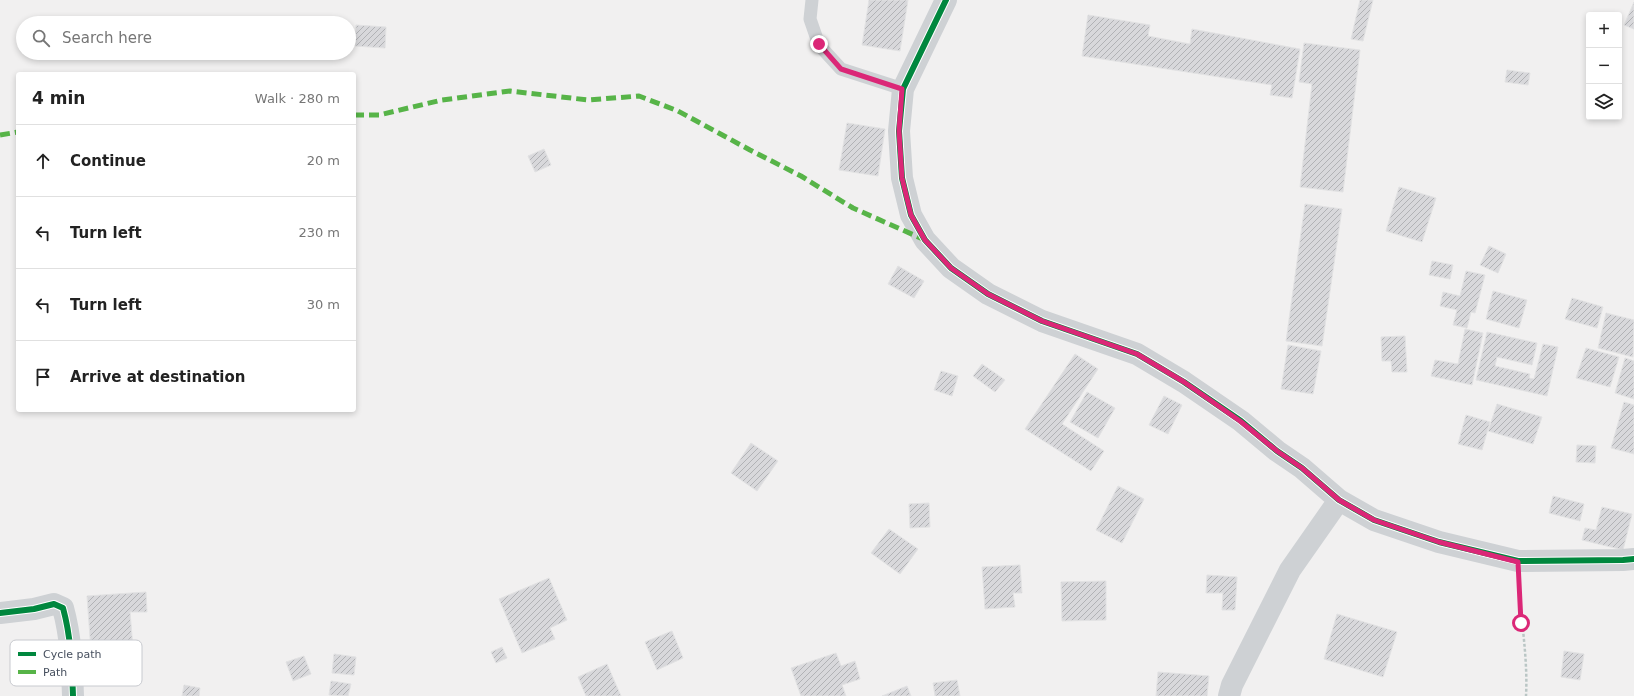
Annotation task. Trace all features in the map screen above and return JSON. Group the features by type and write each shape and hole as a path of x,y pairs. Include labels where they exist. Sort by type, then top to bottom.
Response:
{"street":[{"path":"946,0 902,89 899,131 902,178 911,215 925,240 951,268 988,294 1036,318 1137,354 1177,378 1240,421 1277,451 1302,468 1339,500 1374,520 1439,542 1518,562 1634,559"},
{"path":"1228,696 1232,685 1290,570 1339,500"},
{"path":"0,613 34,609 54,604 62,608 67,623 70,640"},
{"path":"73,686 73,696"}],"lane":[{"path":"812,0 810,19 819,44 841,69 902,89"}],"path":[{"path":"1518,562 1521,623 1527,672 1526,696"}],"building":[{"path":"869,0 908,0 900,51 862,45"},
{"path":"1360,0 1373,0 1363,41 1351,39"},
{"path":"1634,2 1634,29 1624,25"},
{"path":"1088,15 1150,25 1148,36 1190,44 1192,29 1300,49 1292,98 1270,95 1272,85 1082,56"},
{"path":"356,25 386,27 385,48 356,46"},
{"path":"1304,43 1360,50 1343,192 1300,187 1312,84 1299,82"},
{"path":"1507,70 1530,73 1528,85 1505,82"},
{"path":"847,123 885,129 878,176 839,170"},
{"path":"544,149 551,165 535,172 528,156"},
{"path":"1399,187 1436,198 1422,242 1386,231"},
{"path":"1305,204 1342,209 1322,346 1286,341"},
{"path":"1489,246 1506,254 1498,273 1480,265"},
{"path":"1432,261 1453,265 1450,279 1429,275"},
{"path":"898,266 924,281 914,298 888,284"},
{"path":"1466,271 1485,275 1475,313 1471,312 1467,328 1453,325 1457,310 1440,306 1443,292 1460,296"},
{"path":"1493,291 1527,300 1519,328 1486,319"},
{"path":"1572,298 1603,307 1597,328 1565,319"},
{"path":"1606,313 1634,320 1633,357 1598,348"},
{"path":"1465,329 1483,333 1472,385 1431,376 1435,360 1458,364"},
{"path":"1487,332 1537,343 1532,365 1497,357 1495,366 1530,374 1529,378 1534,379 1543,344 1558,347 1547,396 1476,380"},
{"path":"1405,336 1407,372 1392,372 1391,361 1382,361 1381,337"},
{"path":"1288,345 1321,351 1313,394 1281,389"},
{"path":"1586,348 1619,357 1610,387 1576,378"},
{"path":"1075,354 1098,369 1062,424 1104,451 1091,471 1025,429"},
{"path":"1625,358 1634,361 1634,399 1615,393"},
{"path":"982,364 1005,380 995,392 973,376"},
{"path":"941,371 958,376 952,396 934,390"},
{"path":"1087,392 1115,408 1098,438 1070,422"},
{"path":"1164,396 1182,405 1168,434 1149,425"},
{"path":"1624,402 1634,405 1634,454 1611,448"},
{"path":"1497,404 1542,417 1533,444 1488,431"},
{"path":"1466,415 1490,422 1482,450 1458,444"},
{"path":"751,443 778,461 757,491 731,473"},
{"path":"1577,445 1596,446 1595,463 1576,462"},
{"path":"1118,486 1144,499 1122,543 1096,530"},
{"path":"1553,496 1584,504 1580,521 1549,513"},
{"path":"929,503 930,527 910,528 909,504"},
{"path":"1602,507 1632,514 1623,550 1582,540 1585,528 1596,530"},
{"path":"889,529 918,549 900,574 871,553"},
{"path":"1020,565 1022,593 1013,593 1015,607 985,609 982,567"},
{"path":"1207,575 1237,577 1235,610 1222,610 1223,593 1206,593"},
{"path":"549,578 567,620 550,628 555,639 522,653 499,599"},
{"path":"1106,581 1106,620 1062,621 1061,582"},
{"path":"146,592 147,612 130,612 132,640 90,640 87,596"},
{"path":"1337,614 1397,632 1383,677 1324,659"},
{"path":"672,631 683,658 657,670 645,642"},
{"path":"502,647 507,658 496,663 491,652"},
{"path":"1564,651 1584,654 1580,680 1561,677"},
{"path":"836,653 841,666 855,661 860,679 842,685 846,696 801,696 791,668"},
{"path":"334,654 356,657 354,675 332,673"},
{"path":"304,656 311,674 293,681 286,662"},
{"path":"607,664 621,696 586,696 578,677"},
{"path":"1158,672 1209,676 1207,696 1156,696"},
{"path":"957,680 960,696 935,696 933,683"},
{"path":"331,681 351,684 348,696 329,695"},
{"path":"184,685 200,688 199,696 182,696"},
{"path":"907,686 911,696 882,696"}],"marked path":[{"path":"356,115 379,115 442,100 510,91 588,100 639,96 678,111 801,176 853,208 925,240"},
{"path":"0,135 16,132"}],"cycle path":[{"path":"946,0 903,89 899,131 902,178 911,215 925,240 951,268 988,294 1042,321 1137,354 1184,382 1241,421 1277,451 1302,468 1339,500 1374,520 1439,542 1518,561 1634,559"},
{"path":"0,613 34,609 54,604 63,608 69,640"},
{"path":"73,686 73,696"}],"route":[{"path":"819,44 841,69 902,89 899,131 902,178 911,215 925,240 951,268 988,294 1042,321 1137,354 1184,382 1240,421 1277,451 1302,468 1339,500 1374,520 1439,542 1518,562 1521,623"}]}
